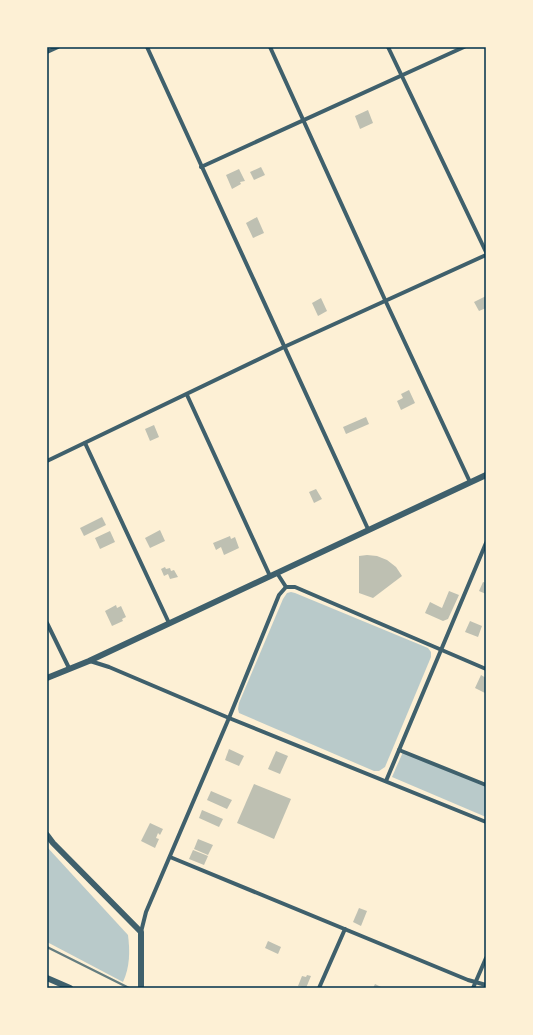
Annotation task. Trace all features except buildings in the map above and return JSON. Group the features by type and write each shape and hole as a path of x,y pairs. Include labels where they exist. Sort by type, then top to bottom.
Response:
{"street":[{"path":"47,52 58,47"},
{"path":"147,47 368,530"},
{"path":"270,47 470,482"},
{"path":"388,47 486,252"},
{"path":"201,167 464,47"},
{"path":"47,461 187,395 284,347 386,302 486,255"},
{"path":"187,395 270,576"},
{"path":"86,443 169,623"},
{"path":"47,678 169,623 486,475"},
{"path":"386,781 485,550 486,543"},
{"path":"277,573 286,587"},
{"path":"141,988 142,932 146,912 229,718 279,595 286,587 295,587 486,669"},
{"path":"47,623 69,668"},
{"path":"88,660 109,666 229,718 486,822"},
{"path":"399,750 486,786"},
{"path":"47,835 53,843 142,932"},
{"path":"170,857 468,980 486,985"},
{"path":"319,988 345,929"},
{"path":"473,988 486,958"},
{"path":"47,978 70,988"}],"shaded area":[{"path":"291,592 428,648 431,652 431,657 385,767 379,771 374,771 239,713 239,703 283,599 287,593"},
{"path":"403,752 486,786 486,817 392,777"},
{"path":"47,847 128,935 129,959 123,982 47,942"}],"railway":[{"path":"47,947 129,988"}]}
